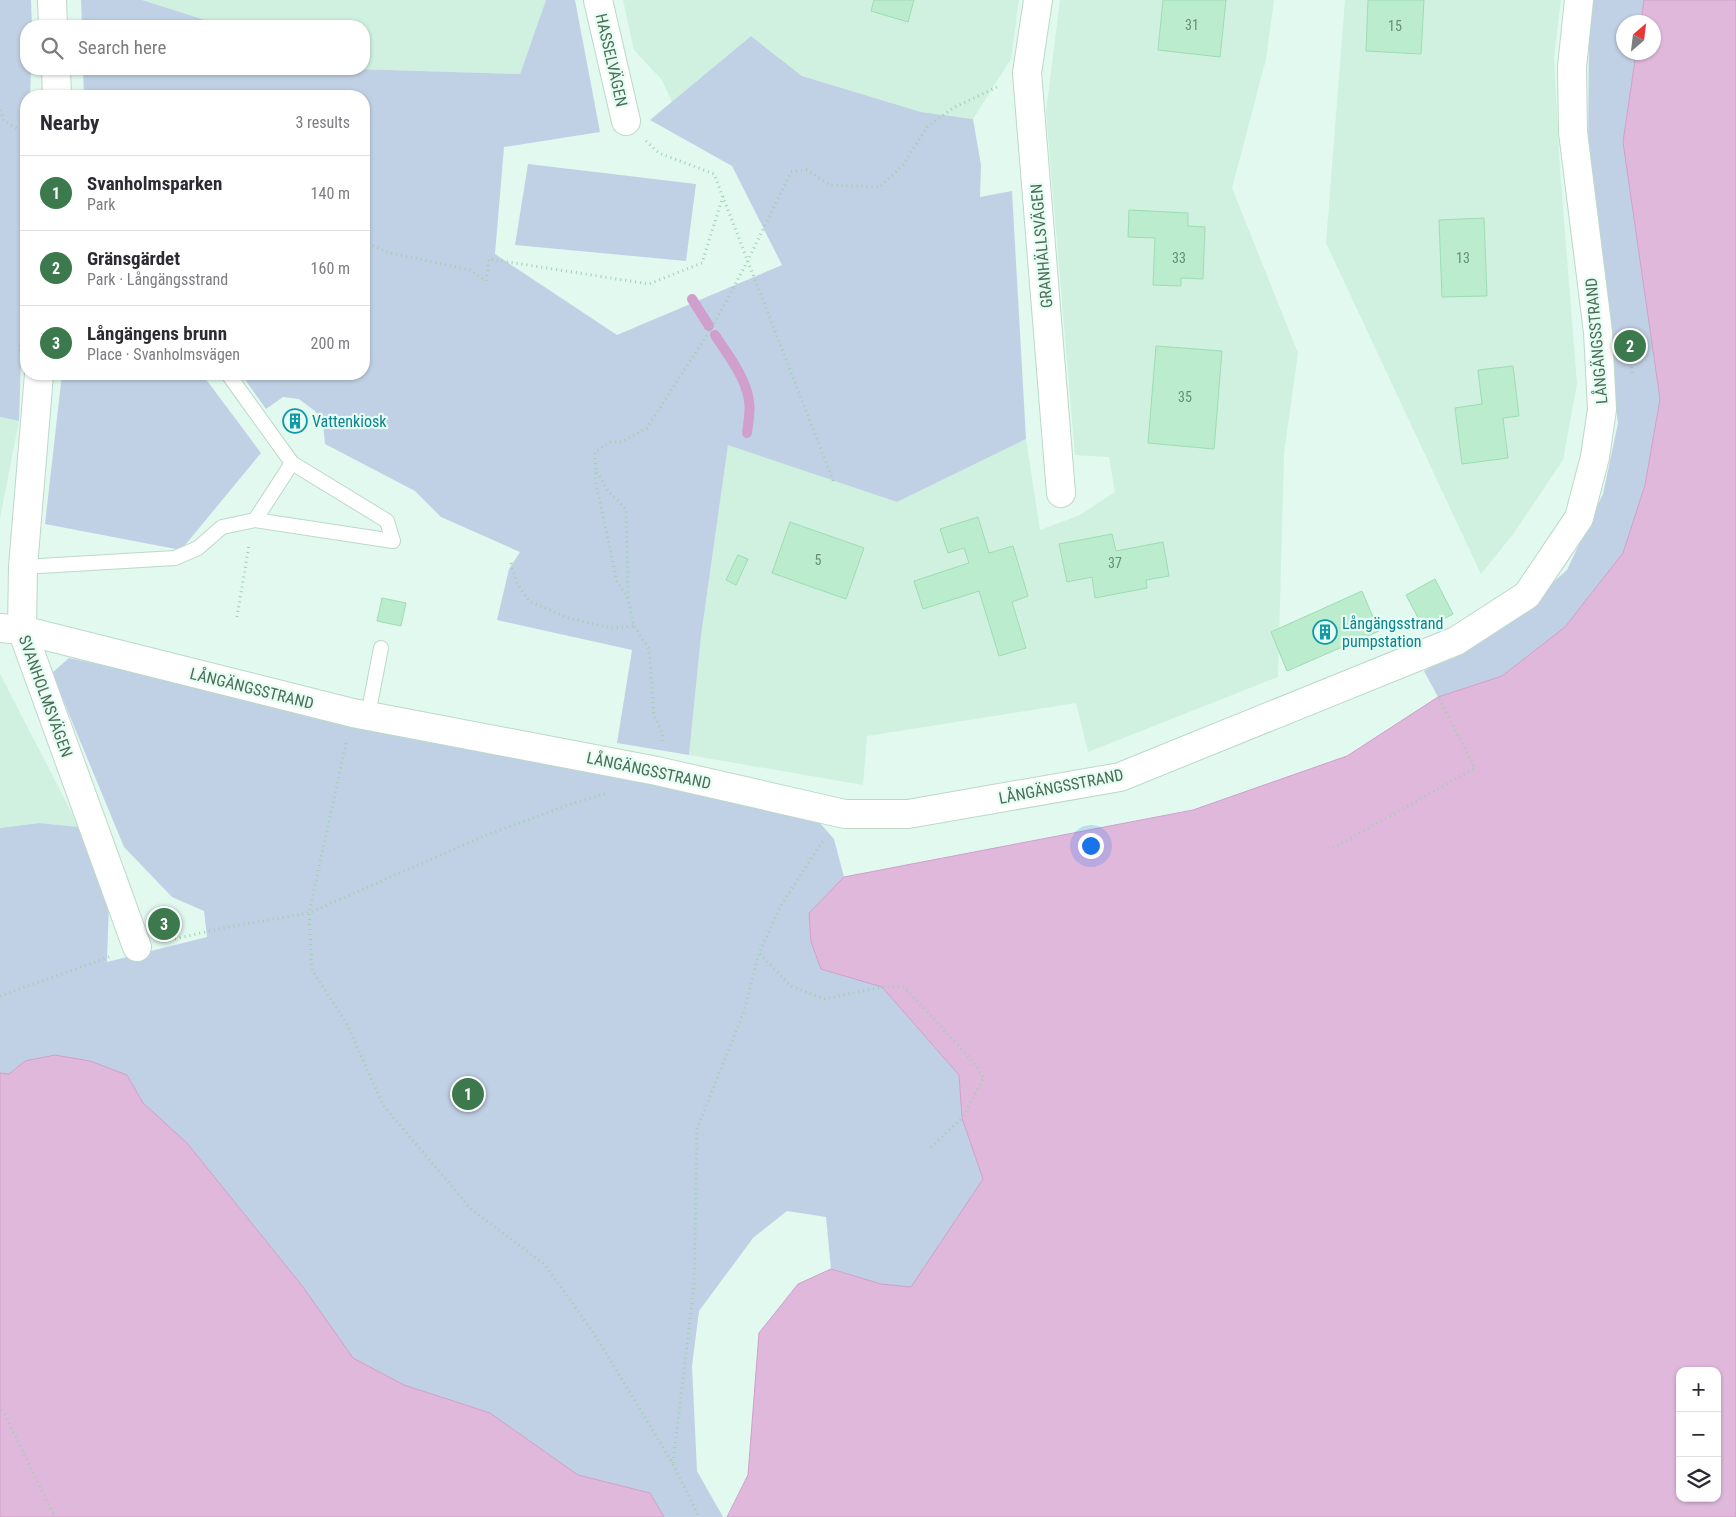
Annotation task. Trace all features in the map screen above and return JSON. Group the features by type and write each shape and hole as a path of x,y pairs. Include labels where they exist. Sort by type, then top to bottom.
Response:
{"street":[{"path":"52,0 53,20"},
{"name":"HASSELVÄGEN","path":"598,0 626,121"},
{"name":"GRANHÄLLSVÄGEN","path":"1038,0 1027,74 1061,492"},
{"name":"LÅNGÄNGSSTRAND","path":"11,629 360,714 657,770 845,814 908,814 1120,777 1456,641 1528,595 1579,518 1595,457 1602,409 1598,332 1573,132 1572,67 1580,0"},
{"path":"56,75 57,90"},
{"name":"SVANHOLMSVÄGEN","path":"40,380 24,567 11,629 137,947"}],"lane":[{"path":"24,567 175,558 198,548 222,527 255,520 393,541 387,521 292,463 232,380"},
{"path":"255,520 292,463"},
{"path":"360,714 381,648"}],"path":[{"path":"628,599 617,581 595,479 595,452 610,442 622,442 647,428 714,324 791,172 807,170 830,184 880,187 903,165 927,127 954,108 1027,74"},
{"path":"0,110 4,121 20,130"},
{"path":"626,121 659,153 714,174 834,483"},
{"path":"370,244 386,252 470,270 486,281 489,259 649,284 702,264 722,196"},
{"path":"1631,349 1633,359 1632,376"},
{"path":"596,471 608,491 626,509 628,599 634,626 649,649 654,716 663,734 657,770"},
{"path":"511,562 517,583 529,601 568,618 611,628 634,626"},
{"path":"237,617 245,564"},
{"path":"1333,848 1475,768 1438,697"},
{"path":"360,714 309,912 312,970 347,1024 383,1105 470,1209 545,1265 595,1335 673,1464 699,1517"},
{"path":"0,996 137,947 309,912 482,837 568,805 616,791"},
{"path":"673,1464 694,1286 698,1129 744,1011 759,953 780,907 828,833"},
{"path":"759,953 791,986 824,999 882,987 904,987 970,1058 984,1077 962,1118 930,1148"},
{"path":"0,1404 55,1517"}],"shaded area":[{"path":"0,0 31,0 32,20 20,20 20,75 31,75 30,90 20,90 19,421 0,417"},
{"path":"81,0 142,0 205,20 82,20"},
{"path":"142,0 546,0 520,74 370,69 370,20 205,20"},
{"path":"546,0 575,0 600,132 504,147 495,254 617,335 782,265 732,166 650,120 751,36 802,76 921,112 973,119 981,165 980,197 1012,191 1026,439 897,502 728,445 701,636 689,755 617,743 632,650 497,620 509,569 520,552 441,517 415,491 325,444 323,423 315,411 299,399 283,397 266,409 245,380 370,380 370,90 84,90 83,75 370,75 370,69 520,74"},
{"path":"623,0 1019,0 1011,59 973,119 921,112 802,76 751,36 672,102 662,80 634,50"},
{"path":"1060,0 1274,0 1266,59 1232,188 1298,353 1284,453 1278,677 1088,752 1076,703 867,736 863,785 689,755 701,636 728,444 897,502 1026,439 1040,530 1080,515 1115,492 1109,457 1075,455 1046,112"},
{"path":"1345,0 1561,0 1554,56 1560,170 1577,384 1563,460 1514,533 1481,574 1326,243"},
{"path":"1593,0 1644,0 1642,15 1616,15 1616,60 1635,60 1623,142 1660,399 1645,485 1623,553 1565,627 1502,676 1438,697 1424,671 1509,621 1567,570 1603,494 1618,423 1600,294 1588,163 1589,25"},
{"path":"1644,0 1736,0 1736,1517 727,1517 748,1475 759,1333 798,1284 831,1269 881,1284 911,1287 983,1179 962,1118 959,1075 882,987 821,969 811,942 809,913 844,877 1193,810 1347,756 1438,697 1502,676 1565,627 1623,553 1645,485 1660,399 1623,142 1635,60 1661,60 1661,15 1642,15"},
{"path":"528,164 696,184 686,261 515,245"},
{"path":"61,380 206,380 261,453 181,550 45,524"},
{"path":"0,417 19,421 0,518"},
{"path":"69,658 812,814 834,839 844,877 809,913 821,968 882,987 959,1075 962,1118 983,1179 911,1287 881,1284 831,1269 826,1217 787,1211 753,1238 699,1311 692,1366 697,1471 723,1517 664,1517 650,1493 578,1475 490,1413 404,1385 353,1358 303,1287 187,1143 143,1103 127,1075 25,1061 9,1074 0,1073 0,828 39,823 79,827 110,870 107,962 207,937 204,911 172,897 124,847 52,673"},
{"path":"0,674 79,827 39,823 0,828"},
{"path":"55,1055 90,1061 127,1075 143,1103 187,1143 303,1287 353,1358 404,1385 490,1413 578,1475 650,1493 664,1517 0,1517 0,1073 9,1074 25,1061"}],"building":[{"path":"874,0 914,0 908,22 871,11"},
{"path":"1163,0 1226,0 1220,57 1158,50"},
{"path":"1368,0 1424,0 1421,54 1366,51"},
{"path":"1129,210 1188,213 1188,226 1205,227 1203,279 1181,278 1181,286 1153,285 1155,238 1128,237"},
{"path":"1484,218 1487,296 1442,297 1439,220"},
{"path":"1156,346 1222,351 1214,449 1148,443"},
{"path":"1513,366 1519,416 1503,418 1508,458 1462,464 1455,408 1482,404 1478,370"},
{"name":"Vattenkiosk","path":"292,411 305,419 297,430 285,422"},
{"path":"978,517 989,553 1013,546 1028,596 1012,602 1026,648 999,656 979,591 923,609 914,581 969,563 964,548 948,553 940,529"},
{"path":"790,522 864,548 846,599 772,573"},
{"path":"1112,534 1116,551 1163,542 1169,576 1146,580 1147,588 1095,598 1092,577 1067,582 1059,544"},
{"path":"738,555 748,559 736,585 726,580"},
{"path":"1435,579 1453,614 1424,629 1406,595"},
{"name":"Långängsstrand pumpstation","path":"1362,591 1379,631 1287,671 1271,632"},
{"path":"382,598 406,603 401,626 377,621"},
{"path":"170,916 171,930 157,932 156,917"}],"waterway":[{"path":"692,299 709,326"},
{"path":"715,335 735,366 747,392 750,409 747,433"}],"place":[{"name":"Gränsgärdet","path":"1630,346"},
{"name":"Vattenkiosk","path":"295,421"},
{"name":"Långängsstrand pumpstation","path":"1325,632"},
{"name":"Långängens brunn","path":"164,924"},
{"name":"Svanholmsparken","path":"468,1094"}]}
